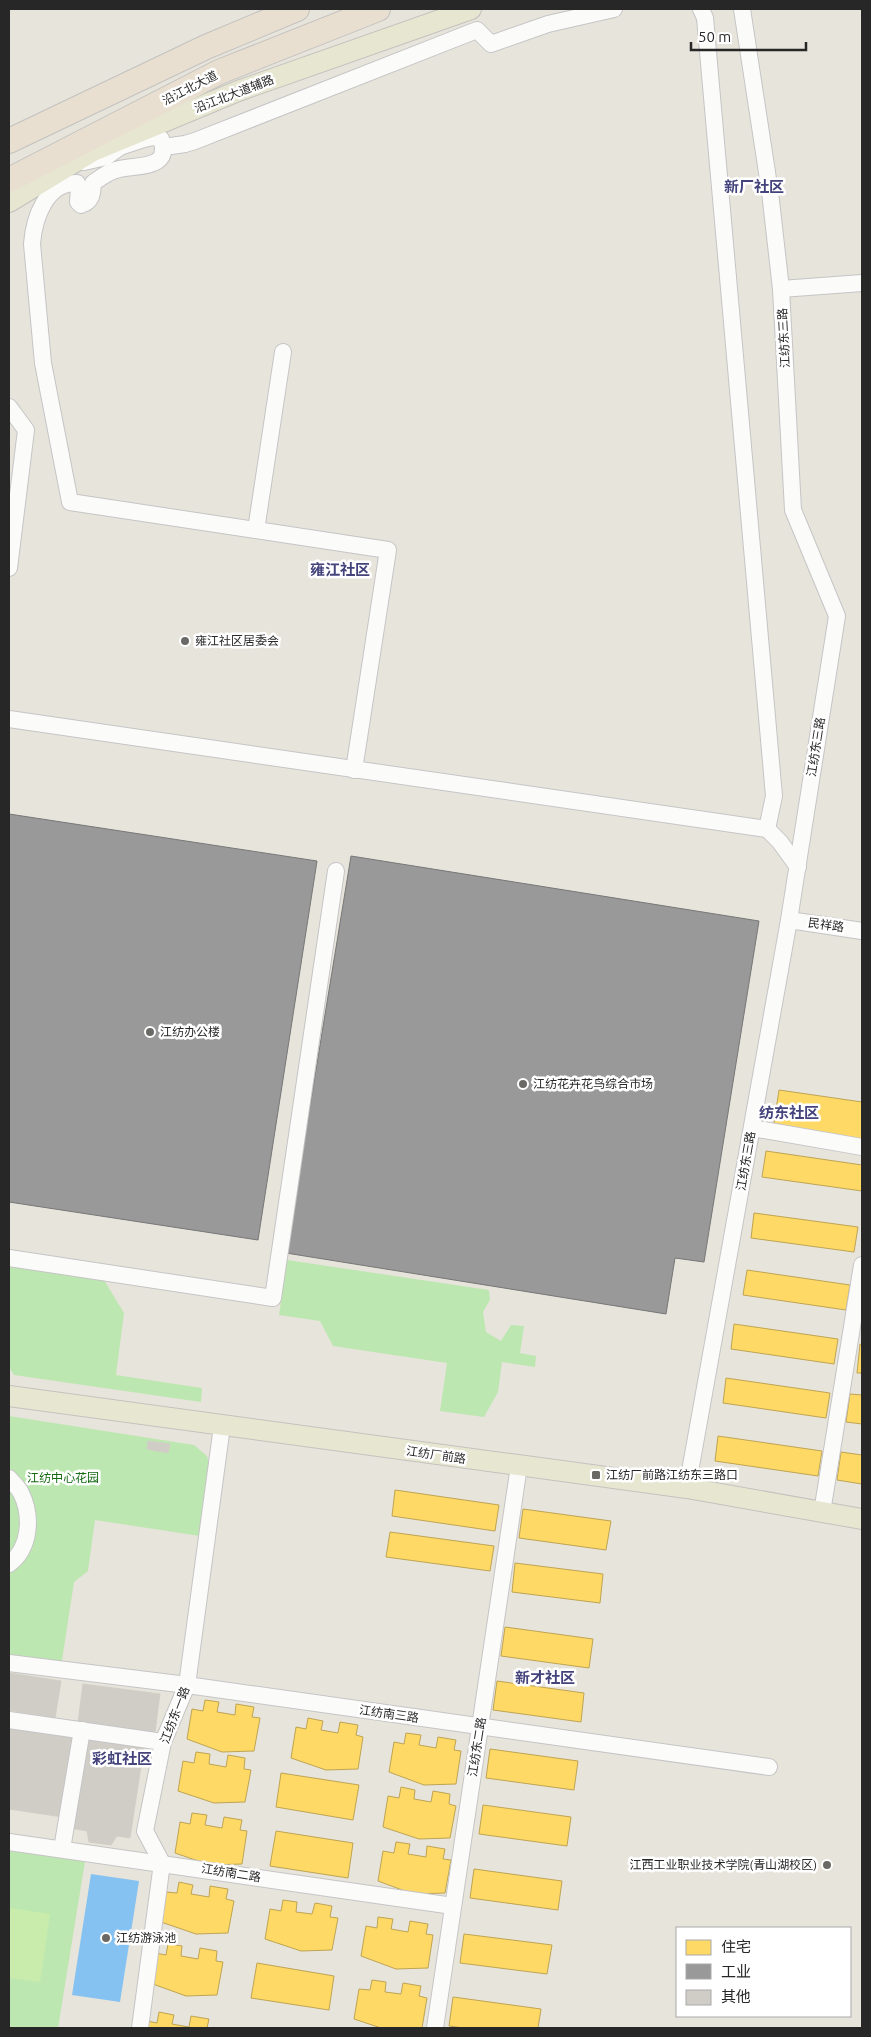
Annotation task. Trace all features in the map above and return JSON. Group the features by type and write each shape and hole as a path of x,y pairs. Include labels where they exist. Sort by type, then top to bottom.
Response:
{"highway":[{"path":"9,141 206,47 297,9"},
{"name":"沿江北大道","path":"9,180 219,72 378,9"}],"main road":[{"path":"206,47 279,9"},
{"name":"沿江北大道辅路","path":"9,202 93,151 160,137 238,90 471,9"},
{"name":"江纺厂前路","path":"9,1396 687,1488 862,1519"}],"street":[{"path":"354,770 388,550 70,502 43,363 32,244 33,230 44,202 60,185 85,183 112,171 151,164 159,160 163,154 160,137 185,144 195,141 477,30 491,44 548,24 614,9"},
{"path":"701,9 705,18 774,796 767,829"},
{"name":"江纺东三路","path":"687,1488 790,915 837,616 793,510 781,289 770,192 742,9"},
{"path":"781,289 862,283"},
{"path":"256,530 283,352"},
{"path":"9,407 26,430 9,568"},
{"path":"9,719 767,829 780,842 798,867"},
{"path":"9,1258 273,1298 336,871"},
{"name":"民祥路","path":"790,915 862,920"},
{"name":"民祥路","path":"790,915 862,931"},
{"path":"752,1128 862,1148"},
{"path":"822,1512 862,1265"},
{"name":"江纺东一路","path":"162,1863 145,1830 163,1742 187,1685 222,1426"},
{"name":"江纺东二路","path":"435,2028 519,1466"},
{"path":"9,1478 20,1491 28,1509 28,1528 23,1546 9,1564"},
{"name":"江纺南三路","path":"9,1663 187,1685 769,1767"},
{"path":"9,1720 163,1742"},
{"path":"62,1849 82,1730"},
{"name":"江纺南二路","path":"9,1842 453,1906"},
{"path":"140,2028 162,1863"}],"green space":[{"path":"287,1260 489,1290 490,1300 483,1312 486,1332 501,1341 511,1325 524,1326 520,1353 536,1356 535,1367 502,1362 498,1392 484,1417 440,1411 447,1363 333,1346 320,1321 279,1315"},
{"path":"9,1266 104,1280 124,1313 116,1375 202,1388 201,1402 14,1375 9,1367"},
{"name":"江纺中心花园","path":"9,1416 194,1445 207,1456 210,1467 200,1536 95,1520 88,1571 74,1582 61,1667 9,1660"},
{"path":"9,1844 86,1855 58,2028 9,2028"},
{"path":"10,1908 50,1914 40,1982 9,1978"}],"water":[{"name":"江纺游泳池","path":"91,1874 139,1881 120,2002 72,1995"}],"building: 住宅":[{"path":"779,1090 862,1102 862,1144 773,1130"},
{"path":"766,1151 862,1165 862,1191 762,1177"},
{"path":"754,1213 858,1227 854,1252 751,1238"},
{"path":"747,1270 850,1285 846,1310 743,1295"},
{"path":"734,1324 838,1339 834,1364 731,1349"},
{"path":"860,1344 862,1345 862,1373 857,1373"},
{"path":"726,1378 830,1393 826,1418 723,1403"},
{"path":"850,1394 862,1395 862,1424 846,1422"},
{"path":"718,1436 822,1451 818,1476 715,1461"},
{"path":"841,1452 862,1455 862,1484 837,1480"},
{"path":"395,1490 499,1505 495,1531 392,1516"},
{"path":"523,1509 611,1521 606,1550 519,1538"},
{"path":"390,1532 494,1546 490,1571 386,1557"},
{"path":"515,1563 603,1574 600,1603 512,1592"},
{"path":"505,1627 593,1639 589,1668 501,1656"},
{"path":"497,1681 584,1693 581,1722 493,1710"},
{"path":"205,1700 219,1702 217,1712 235,1715 236,1704 254,1707 252,1717 260,1718 254,1751 222,1752 187,1739 192,1709 203,1711"},
{"path":"308,1718 323,1721 321,1730 338,1733 340,1722 358,1725 356,1735 363,1737 358,1769 326,1770 291,1758 296,1727 306,1729"},
{"path":"406,1733 421,1735 419,1745 436,1748 438,1737 456,1740 454,1750 461,1751 456,1784 424,1785 389,1772 394,1742 404,1744"},
{"path":"490,1749 578,1761 574,1790 486,1778"},
{"path":"196,1752 210,1754 209,1764 226,1767 228,1755 245,1758 244,1769 251,1770 245,1802 214,1803 178,1791 183,1761 194,1763"},
{"path":"281,1773 359,1785 353,1820 276,1807"},
{"path":"401,1787 415,1790 414,1799 431,1802 433,1791 450,1794 449,1804 456,1806 450,1838 419,1839 383,1827 388,1796 399,1798"},
{"path":"483,1805 571,1817 567,1846 479,1834"},
{"path":"192,1813 207,1815 205,1825 222,1828 224,1817 242,1820 240,1830 247,1831 242,1864 210,1865 175,1853 180,1822 190,1824"},
{"path":"276,1831 353,1843 348,1878 270,1866"},
{"path":"396,1842 410,1844 408,1854 426,1857 427,1846 445,1849 443,1859 451,1860 445,1893 413,1894 378,1881 383,1851 394,1853"},
{"path":"474,1869 562,1881 558,1910 470,1898"},
{"path":"179,1882 193,1885 191,1894 209,1897 210,1886 228,1889 226,1899 234,1901 228,1933 196,1934 161,1922 166,1892 177,1893"},
{"path":"283,1900 297,1902 296,1912 312,1914 315,1903 332,1906 330,1917 338,1918 332,1950 301,1951 265,1939 270,1909 281,1911"},
{"path":"378,1917 393,1919 391,1929 408,1932 410,1921 428,1924 426,1934 433,1935 428,1968 396,1969 361,1956 366,1926 377,1928"},
{"path":"464,1934 552,1945 547,1974 460,1963"},
{"path":"168,1944 182,1946 181,1956 198,1959 200,1948 217,1951 216,1961 223,1962 217,1995 186,1996 150,1983 155,1953 166,1955"},
{"path":"257,1963 334,1976 329,2010 251,1998"},
{"path":"372,1980 386,1982 385,1992 401,1994 403,1983 421,1986 419,1996 427,1998 422,2028 381,2028 354,2019 359,1989 370,1990"},
{"path":"453,1997 541,2009 538,2028 464,2028 449,2026"},
{"path":"159,2012 174,2015 172,2024 189,2027 191,2016 209,2019 207,2028 146,2028 147,2021 157,2023"}],"building: 工业":[{"name":"江纺办公楼","path":"9,814 317,861 258,1240 9,1202"},
{"name":"江纺花卉花鸟综合市场","path":"351,856 759,921 704,1262 675,1258 666,1314 286,1253"}],"building: 其他":[{"path":"148,1441 170,1444 168,1453 147,1449"},
{"path":"9,1673 61,1681 55,1718 9,1710"},
{"path":"83,1684 160,1694 155,1732 78,1722"},
{"path":"9,1729 75,1738 63,1817 9,1809"},
{"path":"83,1738 144,1747 130,1838 117,1836 111,1845 89,1842 87,1831 70,1828"}],"place":[{"name":"雍江社区居委会","path":"185,641"},
{"name":"江纺办公楼","path":"150,1032"},
{"name":"江纺花卉花鸟综合市场","path":"523,1084"},
{"name":"江纺厂前路江纺东三路口","path":"596,1475"},
{"name":"江西工业职业技术学院(青山湖校区)","path":"827,1865"},
{"name":"江纺游泳池","path":"106,1938"}],"district":[{"name":"新厂社区","path":"754,187"},
{"name":"雍江社区","path":"340,570"},
{"name":"纺东社区","path":"789,1113"},
{"name":"新才社区","path":"545,1678"},
{"name":"彩虹社区","path":"122,1759"}]}
